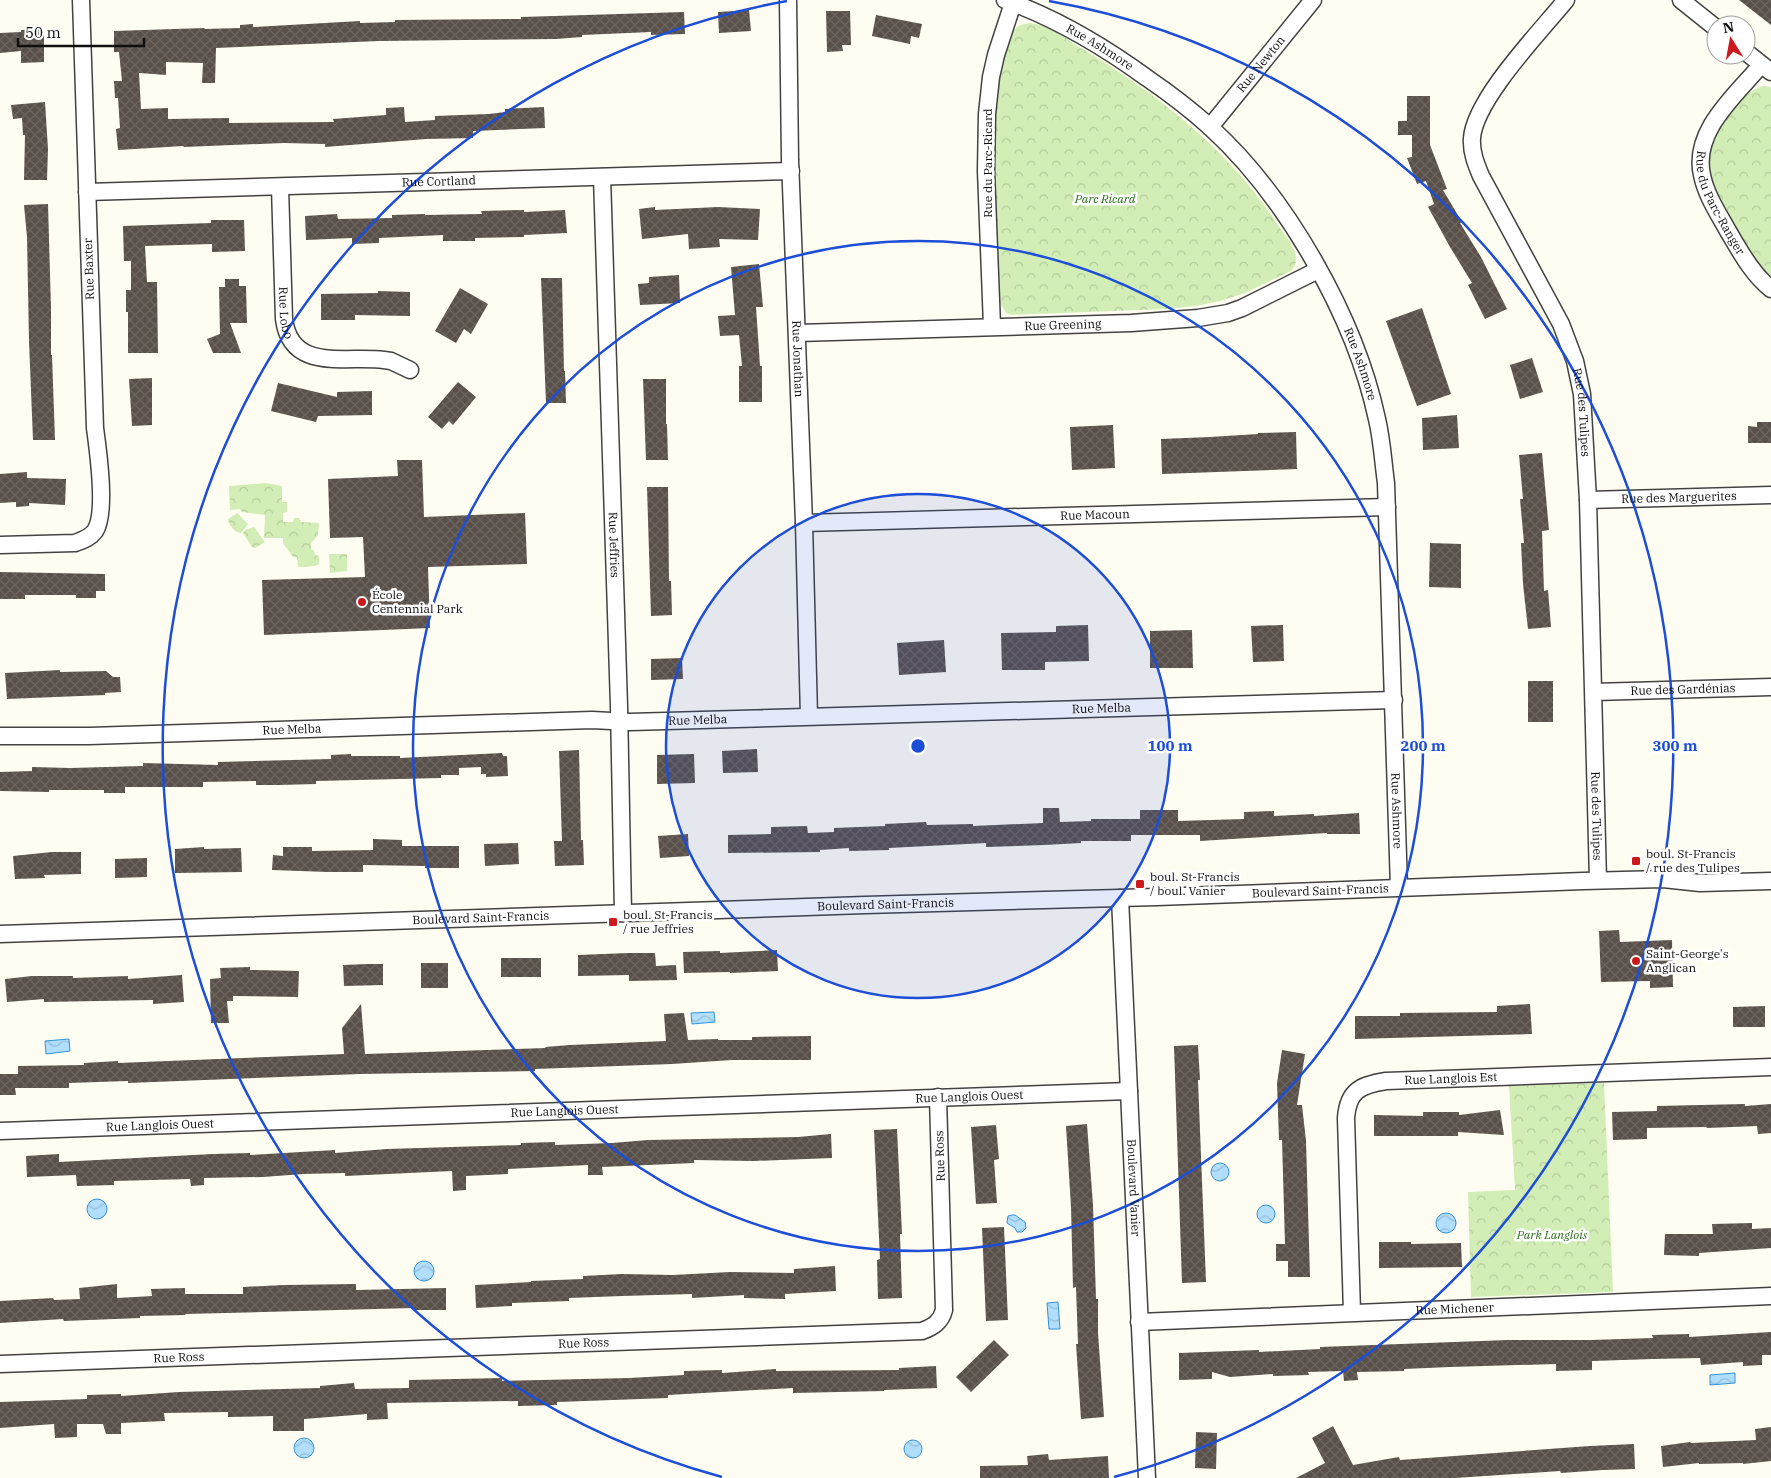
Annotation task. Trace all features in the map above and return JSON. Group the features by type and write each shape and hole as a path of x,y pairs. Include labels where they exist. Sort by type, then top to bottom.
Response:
{"street":[{"name":"Rue Baxter","path":"0,545 75,543 91,535 99,523 101,513 99,463 95,428 80,0"},
{"name":"Rue Jonathan","path":"788,0 791,171 798,333 809,716"},
{"name":"Rue Newton","path":"1210,127 1313,0"},
{"name":"Rue des Tulipes","path":"1566,0 1495,87 1477,118 1472,140 1481,176 1561,324 1575,361 1582,394 1588,500 1598,880"},
{"path":"1681,0 1706,20"},
{"name":"Rue Ashmore","path":"1009,1 1054,20 1121,59 1176,99 1210,127 1243,162 1272,197 1293,227 1318,270 1352,340 1369,387 1380,436 1387,507 1398,888"},
{"name":"Rue du Parc-Ricard","path":"992,326 986,171 987,114 991,77 1009,1"},
{"path":"1756,60 1766,69"},
{"name":"Rue du Parc-Ranger","path":"1766,69 1715,120 1703,146 1701,167 1705,187 1714,208 1750,266 1764,284 1771,289"},
{"name":"Rue Cortland","path":"87,192 791,171"},
{"name":"Rue Jeffries","path":"602,176 622,913"},
{"name":"Rue Lobo","path":"280,186 284,319 286,330 294,346 311,357 392,361 410,370"},
{"name":"Rue Greening","path":"798,333 1160,322 1213,316 1242,308 1318,270"},
{"name":"Rue des Marguerites","path":"1588,500 1771,495"},
{"name":"Rue Macoun","path":"804,523 1387,507"},
{"name":"Rue des Gardénias","path":"1594,692 1771,687"},
{"name":"Rue Melba","path":"0,736 89,736 479,723 1394,700"},
{"name":"Boulevard Saint-Francis","path":"0,934 1120,898 1598,880 1663,879 1700,883 1771,880"},
{"name":"Boulevard Vanier","path":"1120,898 1147,1478"},
{"name":"Rue Langlois Est","path":"1352,1312 1346,1118 1348,1101 1357,1090 1373,1083 1386,1081 1771,1067"},
{"name":"Rue Langlois Ouest","path":"0,1131 1129,1091"},
{"name":"Rue Ross","path":"0,1364 922,1331 938,1323 944,1310 938,1097"},
{"name":"Rue Michener","path":"1139,1322 1771,1296"}],"green space":[{"name":"Parc Ricard","path":"1030,23 1044,26 1057,32 1138,85 1165,105 1216,150 1261,200 1291,244 1296,260 1295,266 1291,271 1245,293 1196,306 1166,309 1012,315 1006,313 998,300 993,181 994,122 997,92 1006,44 1016,28"},
{"path":"1764,86 1771,87 1771,277 1738,236 1719,200 1708,165 1710,145 1722,122 1744,97 1753,90"},
{"path":"266,483 282,486 282,502 287,502 287,512 283,513 283,522 293,522 294,518 299,518 301,522 319,523 318,535 311,543 311,550 314,550 315,555 319,556 319,564 298,567 297,557 293,557 283,543 283,538 264,538 265,515 242,512 240,509 230,510 229,486"},
{"path":"237,513 248,524 241,533 232,528 228,519"},
{"path":"254,527 265,542 255,548 252,547 243,533 245,530"},
{"path":"329,554 347,554 347,571 330,573"},
{"name":"Park Langlois","path":"1604,1083 1613,1292 1471,1297 1468,1192 1515,1190 1509,1086"}],"water":[{"path":"714,1012 715,1022 692,1024 691,1013"},
{"path":"69,1039 70,1051 46,1054 45,1041"},
{"path":"1220,1163 1226,1166 1229,1172 1226,1178 1220,1181 1214,1178 1211,1172 1214,1166"},
{"path":"97,1199 104,1202 107,1209 104,1216 97,1219 90,1216 87,1209 90,1202"},
{"path":"1262,1205 1270,1205 1275,1210 1273,1221 1262,1223 1257,1218 1257,1210"},
{"path":"1446,1213 1453,1216 1456,1223 1453,1230 1446,1233 1439,1230 1436,1223 1439,1216"},
{"path":"1012,1215 1025,1222 1026,1228 1022,1232 1017,1232 1015,1228 1007,1223 1008,1216"},
{"path":"424,1261 431,1264 434,1271 431,1278 424,1281 417,1278 414,1271 417,1264"},
{"path":"1058,1302 1060,1329 1049,1329 1047,1303"},
{"path":"1735,1373 1735,1383 1710,1385 1710,1375"},
{"path":"304,1438 311,1441 314,1448 311,1455 304,1458 297,1455 294,1448 297,1441"},
{"path":"913,1440 919,1443 922,1449 919,1455 913,1458 907,1455 904,1449 907,1443"}],"building":[{"path":"1739,0 1771,0 1771,25"},
{"path":"749,10 751,31 719,33 718,12"},
{"path":"826,11 850,11 851,45 842,45 843,51 827,52"},
{"path":"684,12 685,34 651,35 651,32 582,35 582,37 556,39 379,41 216,48 215,83 202,83 203,63 166,62 166,75 139,73 141,109 168,108 168,119 229,118 229,123 334,122 333,119 386,115 386,108 404,107 405,122 435,120 435,116 489,114 505,112 505,109 544,107 545,128 473,131 473,138 426,139 325,147 325,144 284,143 118,150 116,129 120,128 118,98 115,98 114,81 122,81 119,52 114,52 114,31 240,28 240,25 253,24 253,27 360,21 360,23 395,22 395,20 521,19 521,17"},
{"path":"876,15 922,24 919,38 911,36 910,44 872,36"},
{"path":"44,29 44,62 21,63 21,51 0,53 0,33"},
{"path":"1407,96 1430,96 1430,145 1447,189 1443,190 1481,257 1507,309 1485,319 1468,285 1472,283 1428,207 1434,204 1426,181 1417,184 1407,158 1412,157 1412,135 1398,135 1398,121 1407,121"},
{"path":"45,102 48,149 47,180 24,180 25,135 23,135 22,118 13,119 11,105"},
{"path":"48,204 55,440 33,440 27,237 24,205"},
{"path":"655,207 655,210 718,207 760,209 758,240 719,239 720,247 689,249 688,234 642,239 639,209"},
{"path":"524,210 524,212 565,210 567,233 524,235 524,237 475,238 475,241 443,241 443,235 379,238 379,243 352,244 352,238 306,240 305,216 337,214 338,219 392,218 392,215 482,214 481,211"},
{"path":"211,220 244,220 245,251 212,252 212,244 145,246 147,282 157,282 158,353 128,353 126,290 131,290 131,261 124,261 123,226 211,223"},
{"path":"759,264 763,307 756,307 760,366 762,366 762,402 739,402 739,366 742,366 739,335 720,336 718,316 735,315 731,267"},
{"path":"679,275 680,303 640,305 638,284 649,283 649,277"},
{"path":"541,278 562,278 566,403 546,403"},
{"path":"225,279 239,279 239,286 246,286 247,323 230,323 241,353 213,353 207,339 220,334 219,287 225,287"},
{"path":"460,288 488,304 471,334 464,329 456,343 435,331"},
{"path":"378,291 410,292 410,316 355,315 355,320 321,320 321,294 378,293"},
{"path":"1422,308 1451,394 1417,406 1386,321"},
{"path":"1532,358 1543,392 1520,399 1510,365"},
{"path":"152,378 152,425 132,426 129,379"},
{"path":"643,379 666,379 668,460 646,460"},
{"path":"458,382 476,397 453,425 449,421 442,429 428,417"},
{"path":"278,383 337,397 337,392 372,391 372,415 318,416 316,422 271,411"},
{"path":"1457,415 1459,448 1423,450 1422,418"},
{"path":"1757,422 1771,422 1771,443 1748,443 1748,426 1757,427"},
{"path":"1113,425 1115,468 1072,470 1070,427"},
{"path":"1296,432 1297,469 1162,474 1161,439"},
{"path":"1542,453 1549,530 1542,531 1544,591 1548,590 1551,627 1528,629 1523,584 1521,543 1524,543 1520,499 1523,499 1519,455"},
{"path":"397,460 422,460 424,517 525,513 527,564 428,567 430,628 264,635 262,580 365,577 363,537 330,538 328,479 398,476"},
{"path":"27,472 27,478 66,479 65,505 29,503 29,506 16,507 16,502 0,503 0,474"},
{"path":"647,487 668,487 669,581 671,581 672,615 651,616"},
{"path":"1430,543 1461,544 1461,588 1429,587"},
{"path":"0,572 105,574 105,591 96,591 96,598 76,598 76,595 25,595 25,599 0,599"},
{"path":"1088,625 1089,661 1045,662 1045,670 1002,670 1001,633 1056,632 1056,626"},
{"path":"1283,625 1284,661 1253,662 1251,626"},
{"path":"1192,630 1193,668 1150,668 1150,631"},
{"path":"944,640 946,672 899,675 897,643"},
{"path":"682,658 683,679 651,680 651,659"},
{"path":"60,670 60,672 106,671 113,677 120,677 121,692 105,693 105,695 7,699 5,673"},
{"path":"1528,681 1553,681 1553,722 1528,722"},
{"path":"757,749 758,772 723,773 722,751"},
{"path":"579,750 581,840 583,840 584,865 555,866 554,841 562,841 559,751"},
{"path":"502,753 503,756 507,756 508,776 486,777 486,774 481,774 481,767 459,768 459,775 441,775 441,778 316,781 316,784 278,785 256,785 256,781 203,782 203,787 125,787 125,793 104,793 104,790 0,791 0,772 32,771 32,767 143,766 143,763 218,765 218,762 331,759 331,755 351,754 351,756 400,756 400,758"},
{"path":"694,754 695,783 657,784 657,755"},
{"path":"1043,808 1059,808 1060,822 1091,821 1091,819 1140,819 1140,810 1178,810 1178,821 1244,819 1244,812 1274,811 1274,816 1359,813 1360,834 1327,833 1200,841 1200,835 1131,835 1131,841 1081,841 1081,843 1044,845 986,847 986,843 889,848 889,850 849,851 849,848 820,850 820,852 728,853 728,835 771,834 771,827 807,826 808,833 834,832 834,828 926,822 927,825 973,824 973,826 1043,823"},
{"path":"688,834 689,856 660,858 658,836"},
{"path":"373,839 402,840 402,846 459,846 459,868 363,865 363,872 272,870 273,855 283,856 283,847 312,847 312,851 373,850"},
{"path":"518,843 519,864 485,866 484,844"},
{"path":"204,847 204,849 241,848 242,872 175,873 175,849"},
{"path":"52,852 81,852 81,874 44,875 45,878 15,879 13,856"},
{"path":"147,858 147,877 115,878 115,859"},
{"name":"Saint-George's Anglican","path":"1619,930 1620,942 1672,940 1673,987 1650,988 1650,981 1601,982 1599,931"},
{"path":"777,950 778,971 684,973 683,952 720,951 720,953"},
{"path":"655,953 656,966 676,965 677,980 629,981 629,975 578,976 578,955"},
{"path":"501,958 541,958 541,977 501,977"},
{"path":"421,963 448,963 448,988 421,988"},
{"path":"383,964 383,985 344,986 343,965"},
{"path":"250,967 250,970 299,971 298,997 233,996 233,1001 227,1001 229,1023 211,1023 210,979 221,978 220,968"},
{"path":"182,975 184,1002 153,1004 153,1000 44,1002 44,999 7,1002 5,979 32,976 73,976 73,978 128,976 128,979"},
{"path":"361,1004 365,1054 546,1048 570,1045 666,1041 664,1014 684,1013 688,1040 752,1040 752,1037 811,1036 811,1060 732,1060 535,1069 535,1071 360,1074 128,1083 128,1081 69,1083 69,1088 15,1088 16,1095 0,1095 0,1074 18,1074 18,1066 344,1054 342,1028"},
{"path":"1530,1004 1532,1034 1355,1039 1355,1016 1400,1016 1400,1013 1497,1012 1497,1006"},
{"path":"1765,1006 1765,1027 1733,1027 1733,1007"},
{"path":"1198,1045 1206,1282 1182,1283 1174,1046"},
{"path":"1282,1050 1305,1054 1297,1105 1302,1105 1306,1141 1310,1277 1288,1277 1288,1261 1276,1261 1276,1244 1285,1244 1282,1140 1279,1140 1277,1083"},
{"path":"1745,1104 1745,1106 1771,1104 1771,1133 1758,1134 1757,1126 1647,1128 1647,1139 1613,1140 1612,1112 1657,1111 1657,1106"},
{"path":"1500,1110 1504,1135 1458,1132 1458,1136 1374,1136 1374,1115 1423,1116 1423,1112 1459,1112 1459,1115"},
{"path":"1087,1124 1104,1417 1081,1419 1076,1344 1078,1344 1076,1287 1073,1288 1066,1126"},
{"path":"996,1125 999,1159 994,1160 997,1203 976,1204 971,1127"},
{"path":"897,1129 902,1234 900,1234 902,1298 878,1299 877,1260 880,1259 874,1130"},
{"path":"831,1134 832,1158 753,1161 694,1160 694,1163 602,1167 603,1175 588,1175 588,1165 508,1169 508,1174 466,1176 466,1190 453,1191 452,1171 345,1176 345,1173 204,1178 204,1185 191,1186 190,1179 114,1181 114,1185 77,1186 76,1175 27,1177 26,1156 59,1154 59,1162 213,1154 250,1153 250,1155 335,1150 335,1153 387,1149 521,1145 521,1143 555,1142 555,1145 648,1140 798,1137"},
{"path":"1752,1223 1752,1229 1771,1228 1771,1248 1699,1253 1699,1256 1664,1255 1665,1234 1713,1234 1712,1224"},
{"path":"1004,1227 1008,1320 986,1321 982,1228"},
{"path":"1379,1242 1411,1242 1411,1244 1461,1243 1462,1267 1379,1268"},
{"path":"835,1266 836,1291 785,1294 785,1299 744,1298 744,1295 692,1298 692,1294 622,1296 569,1298 569,1301 512,1303 512,1306 476,1308 475,1285 583,1279 583,1276 622,1274 794,1273 794,1269"},
{"path":"117,1284 117,1298 152,1296 151,1289 185,1288 185,1294 243,1294 243,1287 284,1285 356,1284 356,1290 446,1288 446,1310 413,1310 413,1308 185,1314 140,1316 140,1318 64,1321 63,1319 0,1323 0,1301 53,1298 54,1300 80,1299 79,1288"},
{"path":"1771,1332 1771,1355 1762,1355 1762,1365 1743,1366 1743,1362 1701,1365 1700,1358 1653,1359 1592,1361 1592,1370 1556,1371 1556,1364 1357,1372 1358,1380 1344,1381 1343,1371 1308,1372 1309,1375 1273,1376 1273,1374 1230,1377 1212,1372 1212,1379 1179,1380 1179,1353 1259,1350 1259,1352 1320,1349 1320,1347 1508,1340 1653,1338 1652,1335 1689,1334 1689,1337"},
{"path":"994,1340 1009,1355 971,1392 956,1377"},
{"path":"936,1366 937,1388 793,1393 793,1388 668,1395 668,1398 557,1402 557,1405 518,1406 518,1401 387,1403 388,1419 367,1420 367,1414 304,1419 304,1431 273,1431 273,1416 228,1417 228,1412 164,1413 165,1421 121,1423 121,1434 106,1434 103,1424 77,1424 77,1437 55,1438 54,1424 0,1428 0,1402 87,1399 87,1395 121,1394 121,1396 179,1392 320,1388 320,1386 354,1383 355,1389 409,1388 409,1380 502,1378 502,1381 629,1378 684,1375 684,1371 722,1370 722,1373 776,1369 776,1371 899,1370 899,1368"},
{"path":"1333,1426 1353,1465 1399,1457 1400,1460 1634,1444 1635,1469 1561,1473 1560,1471 1455,1478 1296,1478 1325,1463 1312,1438"},
{"path":"1771,1427 1771,1461 1743,1464 1699,1463 1663,1467 1661,1446 1690,1442 1756,1440 1755,1429"},
{"path":"1196,1432 1217,1433 1216,1469 1195,1468"},
{"path":"1048,1454 1049,1460 1108,1456 1109,1478 980,1478 980,1466 1028,1465 1027,1456"}],"place":[{"name":"École Centennial Park","path":"362,602"},
{"name":"boul. St-Francis / rue des Tulipes","path":"1636,861"},
{"name":"boul. St-Francis / boul. Vanier","path":"1140,884"},
{"name":"boul. St-Francis / rue Jeffries","path":"613,922"},
{"name":"Saint-George's Anglican","path":"1636,961"}]}
